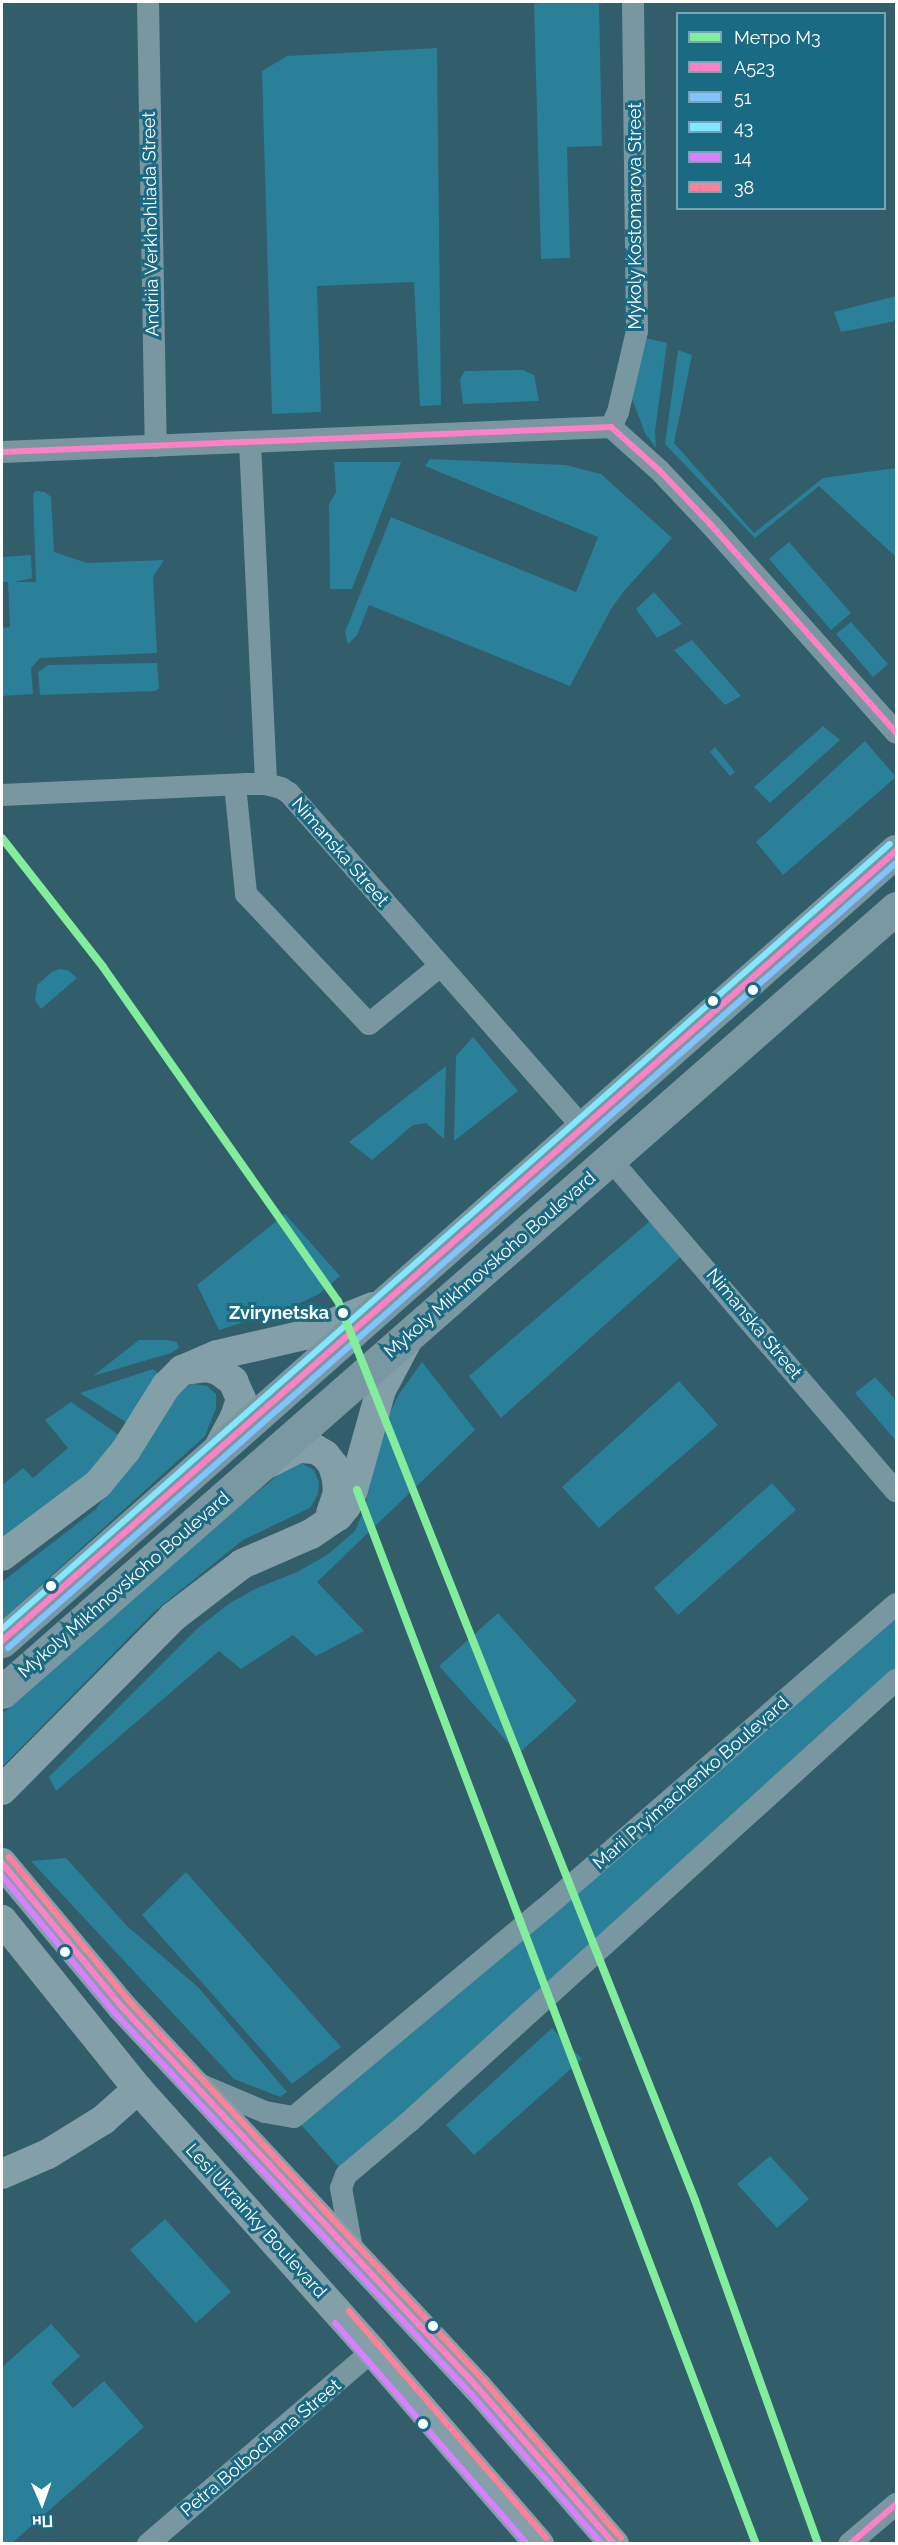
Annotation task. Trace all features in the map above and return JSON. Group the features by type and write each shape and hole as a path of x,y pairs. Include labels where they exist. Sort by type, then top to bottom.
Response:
{"highway":[{"path":"2,1641 897,851"},
{"name":"Mykoly Mikhnovskoho Boulevard","path":"2,1692 897,908"}],"main road":[{"path":"2,1556 98,1485 126,1450 166,1386 182,1370 217,1355 304,1335 387,1301"},
{"path":"2,1790 173,1617 242,1564 311,1534 346,1506 381,1390 409,1336"},
{"path":"182,1370 206,1367 218,1370 233,1381 241,1399 235,1417 216,1453"},
{"path":"254,1471 299,1448 315,1449 326,1455 338,1479 338,1493 324,1525"},
{"path":"4,1869 187,2079 471,2381 614,2544"},
{"name":"Lesi Ukrainky Boulevard","path":"2,1920 138,2089 372,2351 539,2544"},
{"path":"2,2174 48,2154 94,2126 138,2089"}],"street":[{"name":"Andriia Verkhohliada Street","path":"148,2 156,446"},
{"name":"Mykoly Kostomarova Street","path":"612,427 637,331 633,2"},
{"path":"2,452 612,427 658,470 711,525 897,733"},
{"path":"250,442 266,784"},
{"name":"Nimanska Street","path":"2,795 266,784 289,793 583,1128"},
{"path":"235,785 246,894 369,1023 440,966"},
{"name":"Nimanska Street","path":"610,1159 897,1491"},
{"name":"Marii Pryimachenko Boulevard","path":"187,2079 265,2112 294,2117 554,1901 897,1604"},
{"path":"354,2256 341,2188 346,2175 410,2122 897,1680"},
{"name":"Petra Bolbochana Street","path":"148,2544 335,2386 372,2351"},
{"path":"849,2544 897,2504"}],"shaded area":[{"path":"534,2 599,2 602,146 567,147 570,258 541,259"},
{"path":"437,48 441,405 420,406 414,282 317,286 321,412 272,414 262,71 287,56"},
{"path":"896,296 896,321 841,332 834,312"},
{"path":"645,338 667,343 655,431 656,448 645,433 631,396"},
{"path":"678,350 692,355 674,443 754,533 823,478 896,468 896,557 819,486 755,538 665,444"},
{"path":"523,370 534,375 539,401 463,404 460,379 465,371"},
{"path":"430,459 566,465 601,474 672,538 624,591 611,609 570,686 369,605 357,635 348,644 345,632 391,517 576,592 598,537 425,466"},
{"path":"334,462 401,462 352,589 330,589 329,504 336,492"},
{"path":"36,491 45,492 51,497 54,552 87,563 164,560 153,577 157,653 40,658 31,668 33,694 2,696 2,628 10,627 8,582 2,582 2,557 31,555 32,578 14,582 36,582 33,494"},
{"path":"789,542 851,613 831,630 769,559"},
{"path":"654,592 682,624 657,638 636,609"},
{"path":"851,622 888,664 873,677 836,634"},
{"path":"692,640 741,696 725,705 674,650"},
{"path":"157,663 159,688 155,691 40,695 38,672 48,665"},
{"path":"823,726 840,740 770,803 754,787"},
{"path":"865,741 896,777 783,875 756,842"},
{"path":"715,747 735,772 730,776 710,752"},
{"path":"60,969 69,971 77,978 41,1009 35,1000 37,985 52,972"},
{"path":"473,1037 518,1091 454,1141 456,1056"},
{"path":"446,1066 444,1139 426,1123 413,1125 372,1160 349,1142"},
{"path":"285,1214 340,1276 319,1294 296,1305 219,1330 197,1285"},
{"path":"650,1221 683,1255 501,1418 469,1376"},
{"path":"139,1340 177,1342 179,1348 171,1353 93,1376"},
{"path":"422,1362 475,1430 317,1582 364,1631 316,1656 293,1635 241,1669 219,1651 56,1791 49,1777 199,1627 230,1603 257,1588 297,1572 327,1555 355,1531 364,1509 386,1421 399,1394"},
{"path":"153,1369 163,1377 132,1426 80,1393"},
{"path":"875,1377 896,1400 896,1441 855,1393"},
{"path":"679,1381 718,1425 599,1528 562,1487"},
{"path":"194,1384 207,1386 216,1394 216,1408 205,1436 2,1620 2,1582 96,1509 167,1401 179,1388"},
{"path":"71,1402 122,1437 101,1463 2,1539 2,1485 23,1468 33,1478 68,1448 45,1420"},
{"path":"293,1463 303,1464 314,1470 319,1482 318,1494 310,1508 243,1540 155,1611 2,1767 2,1714 241,1505"},
{"path":"772,1483 796,1510 678,1615 654,1588"},
{"path":"896,1604 896,1680 346,2175 294,2117"},
{"path":"498,1613 577,1701 518,1754 439,1666"},
{"path":"66,1858 127,1926 199,1988 287,2092 280,2097 234,2079 31,1861"},
{"path":"186,1872 341,2047 292,2084 142,1915"},
{"path":"552,2028 582,2059 474,2155 446,2125"},
{"path":"770,2156 809,2199 777,2228 737,2184"},
{"path":"165,2219 231,2292 196,2323 130,2250"},
{"path":"51,2324 80,2356 51,2383 73,2408 104,2381 144,2427 12,2543 2,2543 2,2367"}],"metro line":[{"name":"M3","path":"2,838 103,967 338,1301 695,2200 818,2544"},
{"name":"M3","path":"357,1490 756,2544"}],"transit line":[{"name":"А523","path":"2,452 611,427 659,470 711,525 896,733"},
{"name":"43","path":"2,1629 890,844"},
{"name":"А523","path":"2,1641 896,851"},
{"name":"51","path":"8,1648 896,863"},
{"name":"38","path":"9,1857 129,2001 485,2382 621,2538"},
{"name":"А523","path":"2,1863 122,2007 478,2388 614,2544"},
{"name":"14","path":"2,1876 115,2013 471,2394 602,2544"},
{"name":"38","path":"349,2311 546,2538"},
{"name":"14","path":"335,2323 527,2544"},
{"name":"А523","path":"850,2544 896,2504"}],"place":[{"name":"Zvirynetska","path":"343,1313"}]}
